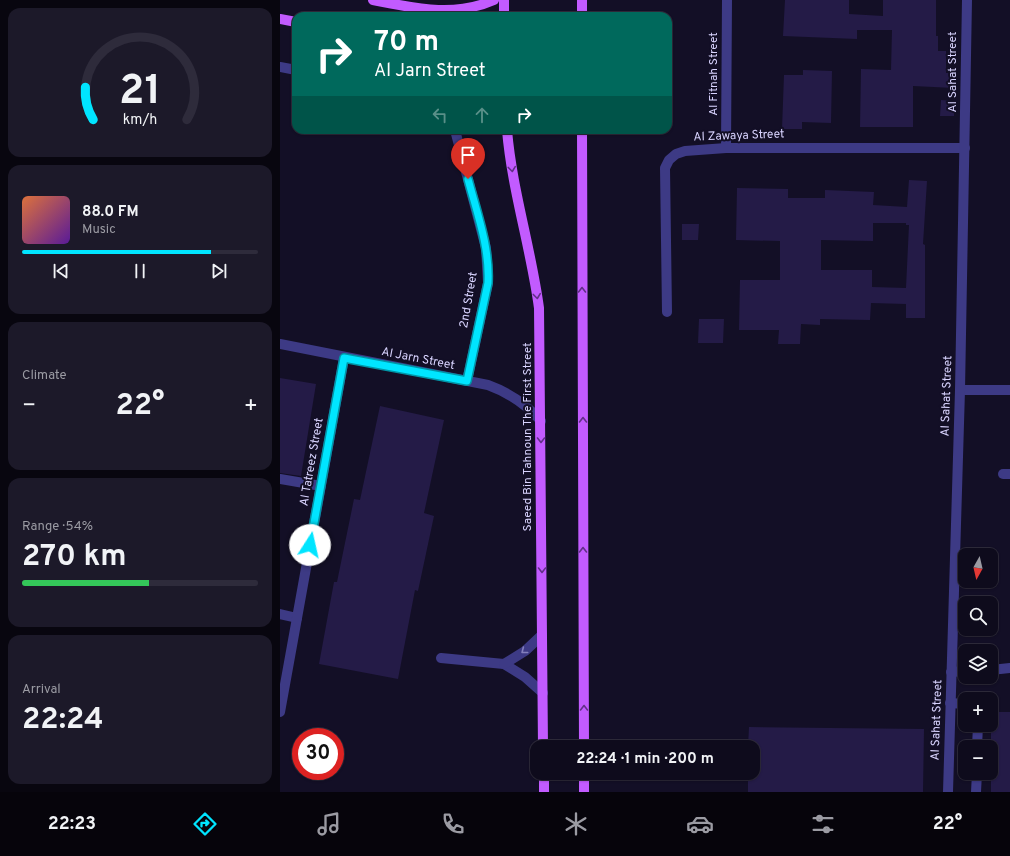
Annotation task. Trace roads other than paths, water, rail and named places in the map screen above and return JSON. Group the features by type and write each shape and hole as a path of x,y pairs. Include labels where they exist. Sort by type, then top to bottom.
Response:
{"main road":[{"path":"373,0 438,11 472,7 494,0"},
{"path":"504,0 504,12"},
{"path":"582,0 582,12"},
{"path":"280,19 292,21"},
{"name":"Saeed Bin Tahnoun The First Street","path":"507,134 512,175 530,249 539,308 543,740"},
{"path":"582,134 584,740"},
{"path":"544,780 544,792"},
{"path":"584,780 584,792"}],"street":[{"name":"Al Fitnah Street","path":"726,148 727,0"},
{"name":"Al Sahat Street","path":"948,792 966,148 967,0"},
{"path":"280,67 292,69"},
{"name":"2nd Street","path":"456,134 486,248 488,271 488,283 467,381"},
{"name":"Al Zawaya Street","path":"667,312 665,168 673,157 685,151 726,148 966,148"},
{"name":"Al Jarn Street","path":"280,344 344,358 488,385 523,403 541,421"},
{"name":"Al Tatreez Street","path":"280,712 344,358"},
{"path":"960,390 1010,390"},
{"path":"280,479 321,486"},
{"path":"280,614 297,618"},
{"path":"504,664 525,651 542,635"},
{"path":"441,658 504,664 525,677 543,693"},
{"path":"998,669 1010,668"},
{"path":"951,672 958,672"},
{"path":"950,703 958,704"},
{"path":"976,792 977,780"}]}
